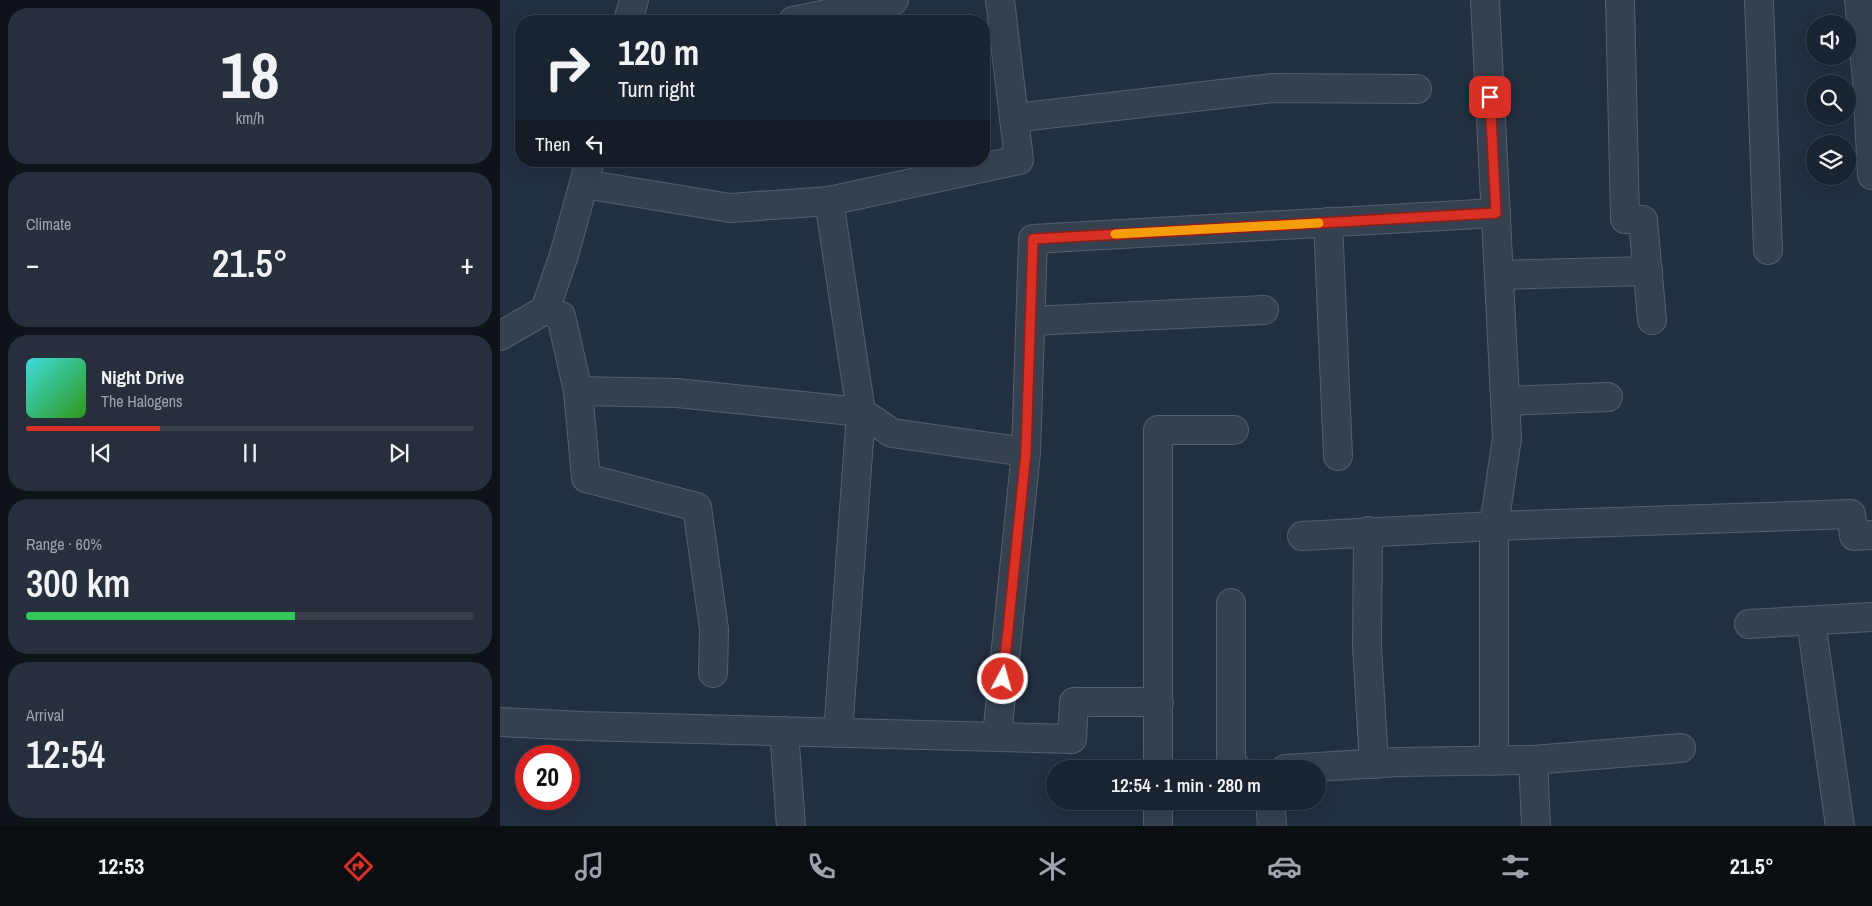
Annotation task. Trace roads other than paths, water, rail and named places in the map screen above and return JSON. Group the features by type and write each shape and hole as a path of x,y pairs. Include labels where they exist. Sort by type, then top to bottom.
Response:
{"street":[{"path":"619,0 621,15"},
{"path":"630,15 634,0"},
{"path":"822,15 894,0"},
{"path":"990,166 1019,160 1000,0"},
{"path":"1485,0 1507,438 1494,526 1494,761"},
{"path":"1620,0 1625,219 1644,220 1652,320"},
{"path":"1759,0 1768,250"},
{"path":"1859,0 1868,79 1872,175"},
{"path":"1014,118 1273,88 1417,89"},
{"path":"500,336 545,310 564,255 587,172 730,208 829,201 987,167"},
{"path":"829,201 862,412 838,733"},
{"path":"997,736 1026,452 1033,239 1496,213"},
{"path":"1328,222 1338,456"},
{"path":"1499,275 1648,271"},
{"path":"545,310 561,316 578,391 586,478 697,507 714,629 713,673"},
{"path":"1031,321 1264,310"},
{"path":"578,391 677,393 862,412 892,433 1026,452"},
{"path":"1505,401 1608,398"},
{"path":"1158,760 1158,430 1234,430"},
{"path":"1302,536 1368,531 1851,514 1854,536 1872,536"},
{"path":"1368,531 1367,646 1374,764"},
{"path":"1232,603 1232,760"},
{"path":"1749,624 1872,617"},
{"path":"1811,621 1840,826"},
{"path":"500,722 582,726 1072,739 1074,702 1159,702"},
{"path":"784,732 790,826"},
{"path":"1326,767 1533,760 1682,748"},
{"path":"1533,760 1536,826"},
{"path":"1158,810 1158,826"},
{"path":"1271,810 1272,826"}]}
